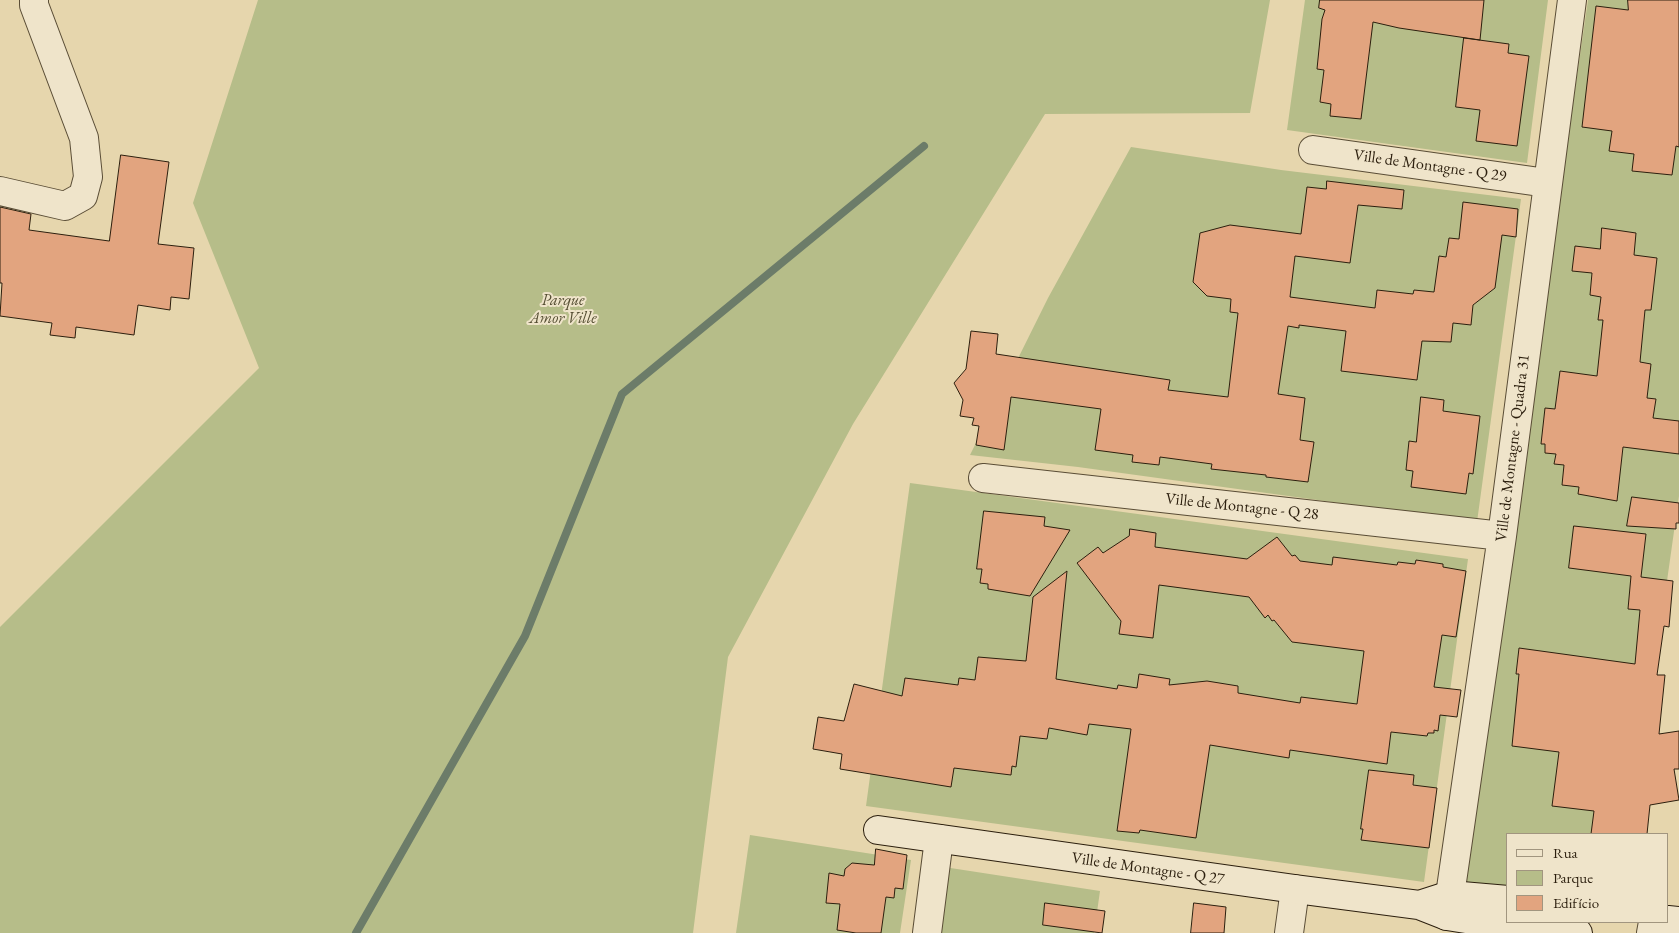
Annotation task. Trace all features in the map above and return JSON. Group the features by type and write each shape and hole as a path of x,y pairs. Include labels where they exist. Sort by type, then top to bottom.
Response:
{"street":[{"path":"0,191 65,206 83,196 88,177 84,138 34,5 34,0"},
{"name":"Ville de Montagne - Quadra 31","path":"1448,905 1502,536 1572,0"},
{"name":"Ville de Montagne - Q 29","path":"1313,150 1547,182"},
{"name":"Ville de Montagne - Q 28","path":"983,478 1502,536"},
{"name":"Ville de Montagne - Q 27","path":"878,830 1295,889 1419,905 1448,905"},
{"path":"927,933 939,839"},
{"path":"1289,933 1295,889"},
{"path":"1448,905 1506,900"},
{"path":"1448,905 1492,923 1578,933"}],"green space":[{"name":"Parque Amor Ville","path":"258,0 1270,0 1250,113 1045,114 853,424 728,657 693,933 0,933 0,627 259,368 193,203"},
{"path":"1305,0 1548,0 1527,163 1287,130"},
{"path":"1588,0 1679,0 1679,496 1655,666 1644,833 1506,833 1506,889 1460,882"},
{"path":"1131,147 1281,170 1521,199 1477,522 1078,467 970,455 1048,298"},
{"path":"910,483 1468,559 1424,882 866,806"},
{"path":"750,835 911,860 900,933 736,933"},
{"path":"944,867 1100,891 1094,933 934,933"}],"building":[{"path":"1320,0 1484,0 1480,40 1399,28 1373,22 1361,119 1330,116 1331,104 1320,102 1324,70 1317,69 1322,19 1325,10 1319,8"},
{"path":"1628,0 1679,0 1679,147 1676,146 1672,175 1632,171 1634,154 1609,151 1612,131 1582,127 1596,6 1628,10"},
{"path":"1464,38 1509,44 1508,53 1529,56 1517,146 1476,141 1480,110 1456,107"},
{"path":"121,155 169,162 158,244 194,248 189,299 171,297 170,310 138,305 134,335 76,327 75,338 50,335 52,323 0,316 2,283 0,283 0,207 31,214 29,230 109,241"},
{"path":"1327,181 1404,190 1402,209 1358,205 1350,263 1295,256 1290,297 1375,308 1377,290 1413,294 1414,290 1434,292 1439,256 1446,257 1449,238 1459,239 1463,202 1518,209 1516,237 1502,235 1495,288 1473,305 1471,325 1453,323 1451,342 1422,341 1417,380 1341,371 1346,331 1299,325 1299,328 1288,326 1278,394 1305,398 1300,440 1314,442 1308,482 1211,469 1212,464 1160,457 1159,465 1132,462 1133,455 1095,450 1101,409 1011,397 1004,450 976,445 979,426 972,425 974,418 960,416 963,400 954,383 966,369 971,331 998,334 996,354 1170,380 1168,390 1228,397 1238,313 1230,312 1231,299 1207,296 1193,282 1200,233 1230,225 1301,234 1307,187 1326,189"},
{"path":"1602,228 1636,233 1634,255 1657,258 1651,310 1645,310 1640,362 1651,364 1647,398 1656,399 1653,418 1679,421 1679,454 1623,447 1617,501 1578,494 1579,487 1562,485 1564,465 1554,464 1556,454 1545,453 1545,444 1541,444 1545,408 1555,409 1560,371 1597,376 1603,320 1598,320 1601,297 1590,295 1592,273 1572,271 1575,246 1600,249"},
{"path":"1421,397 1444,400 1443,411 1480,416 1473,474 1469,473 1466,494 1411,487 1413,471 1406,470 1409,441 1416,442"},
{"path":"1632,497 1679,503 1679,523 1676,523 1676,529 1627,526"},
{"path":"984,511 1045,517 1044,526 1070,530 1030,596 988,589 988,584 980,583 982,569 977,569"},
{"path":"1574,526 1646,534 1641,577 1673,581 1669,627 1664,626 1657,675 1665,675 1659,734 1679,731 1679,769 1674,769 1679,800 1650,805 1647,833 1591,833 1594,811 1552,806 1559,752 1512,746 1519,674 1516,674 1519,648 1635,664 1640,610 1628,609 1631,576 1569,568"},
{"path":"1130,529 1156,533 1155,547 1247,559 1277,537 1292,556 1295,555 1300,561 1332,565 1333,557 1397,565 1398,562 1415,564 1416,560 1443,564 1443,567 1466,571 1456,637 1442,635 1434,687 1461,690 1457,717 1440,715 1438,731 1434,730 1434,733 1428,733 1427,736 1391,732 1387,764 1290,750 1289,758 1210,745 1196,838 1140,830 1139,833 1117,831 1131,729 1089,724 1087,735 1049,728 1047,739 1020,736 1016,767 1012,766 1011,775 954,768 951,787 840,769 842,754 813,749 818,717 844,721 854,684 902,696 905,678 958,685 959,678 975,680 978,657 1026,661 1033,597 1067,571 1056,679 1117,689 1118,685 1137,688 1139,674 1170,679 1169,685 1207,681 1238,686 1238,693 1300,703 1301,697 1357,704 1364,651 1292,642 1274,620 1272,621 1268,615 1265,618 1249,597 1159,585 1153,638 1119,634 1121,621 1077,563 1098,547 1103,553 1129,536"},
{"path":"1369,770 1414,775 1413,785 1437,788 1429,848 1361,840"},
{"path":"876,849 907,855 903,889 895,888 894,898 886,897 881,933 856,933 837,930 840,904 826,903 829,873 844,876 845,869 852,863 874,865"},
{"path":"1045,903 1105,911 1102,933 1043,925"},
{"path":"1194,903 1226,907 1224,933 1191,933"}],"waterway":[{"path":"356,933 525,636 622,394 924,146"}]}
